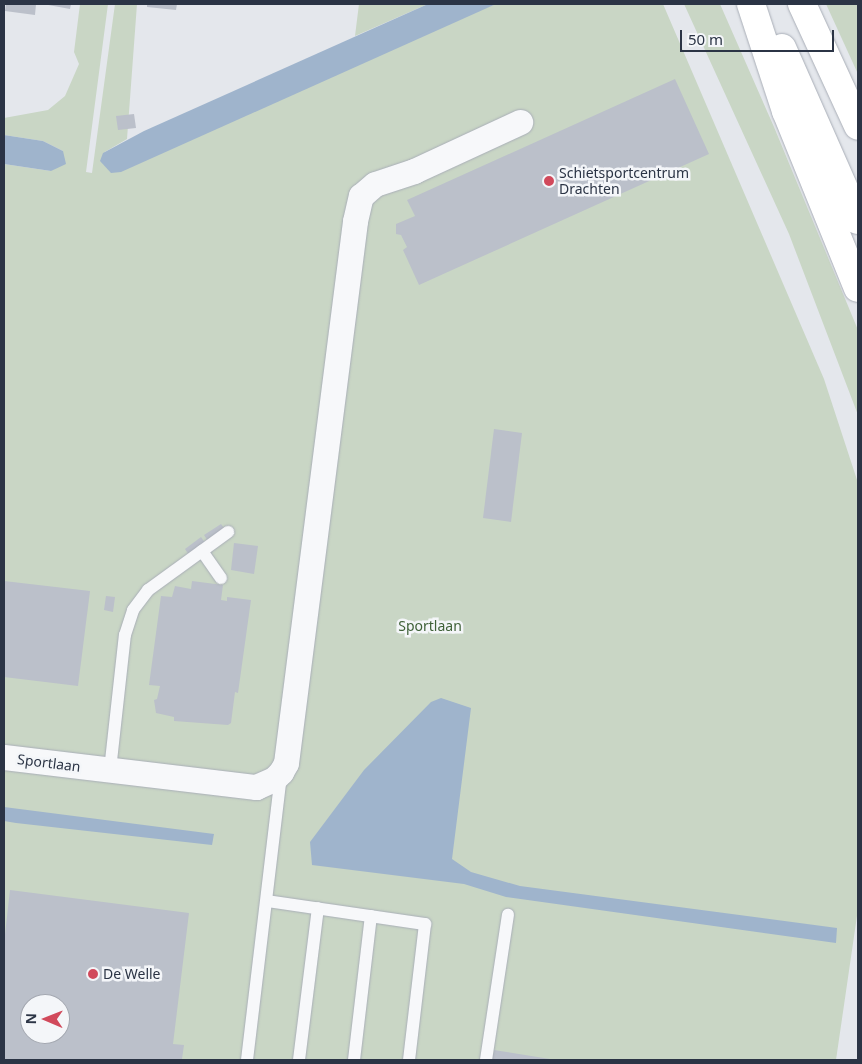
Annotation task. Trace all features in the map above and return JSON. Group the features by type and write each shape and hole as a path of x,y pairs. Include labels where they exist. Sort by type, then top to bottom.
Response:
{"highway":[{"path":"751,4 786,111 858,288"},
{"path":"762,4 858,220"},
{"path":"802,4 858,126"}],"street":[{"path":"281,772 286,764 354,221 361,196 375,184 414,171 520,122"},
{"name":"Sportlaan","path":"4,757 256,787 274,779 281,772"}],"lane":[{"path":"110,770 125,635 133,610 148,590 228,532"},
{"path":"202,551 221,578"},
{"path":"247,1060 281,772"},
{"path":"267,901 424,924 409,1060"},
{"path":"299,1060 318,908"},
{"path":"486,1060 508,915"},
{"path":"354,1060 371,916"}],"green space":[{"name":"Sportlaan","path":"80,4 108,4 86,172 92,173 115,4 137,4 127,139 103,153 496,4 663,4 824,379 858,483 858,909 836,1060 4,1060 4,164 51,171 63,151 43,141 4,135 4,118 48,110 65,96 79,64 74,52"},
{"path":"359,4 428,4 355,36"},
{"path":"684,4 720,4 774,127 858,330 858,415 789,234"},
{"path":"826,4 858,4 858,74"}],"water":[{"path":"428,4 496,4 121,172 111,173 100,161 103,153 144,131"},
{"path":"4,135 43,141 63,151 66,164 51,171 4,164"},
{"path":"441,698 471,708 452,859 471,872 520,886 837,928 836,943 506,897 464,884 312,865 310,842 364,770 431,702"},
{"path":"4,807 214,834 212,845 16,823 4,821"}],"building":[{"path":"6,4 36,4 35,15 5,11"},
{"path":"43,4 71,4 70,9"},
{"path":"147,4 177,4 176,10 147,7"},
{"name":"Schietsportcentrum Drachten","path":"675,79 709,154 419,285 403,250 407,247 401,235 396,234 396,224 415,216 407,200"},
{"path":"134,114 136,128 118,130 116,116"},
{"path":"494,429 522,433 511,522 483,518"},
{"path":"221,524 227,532 210,544 204,535"},
{"path":"201,537 207,546 191,558 185,549"},
{"path":"234,543 258,546 254,574 231,570"},
{"path":"4,581 90,591 78,686 4,677"},
{"path":"192,581 223,585 221,600 227,601 227,597 251,600 238,693 235,692 231,723 228,725 174,721 174,717 156,713 154,700 157,699 160,686 149,685 161,596 172,597 175,586 191,589"},
{"path":"106,596 115,597 113,612 104,610"},
{"name":"De Welle","path":"10,890 189,913 173,1044 184,1045 182,1059 4,1060 4,943"},
{"path":"494,1050 550,1059 550,1060 492,1060"}],"place":[{"name":"Schietsportcentrum Drachten","path":"549,181"},
{"name":"De Welle","path":"93,974"}]}
